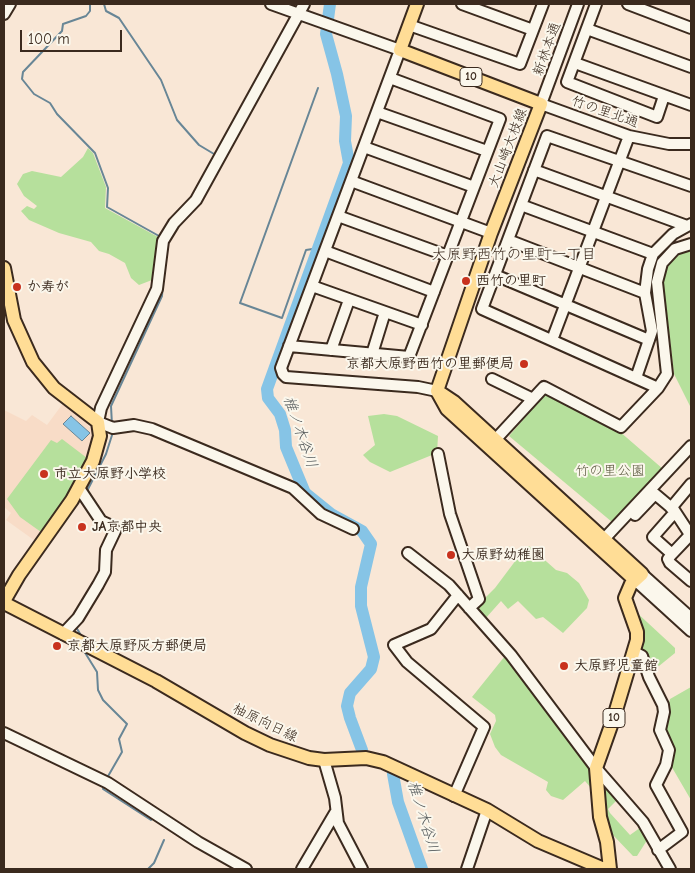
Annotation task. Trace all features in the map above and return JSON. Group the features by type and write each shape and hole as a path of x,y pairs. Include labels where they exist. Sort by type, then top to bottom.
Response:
{"main road":[{"path":"400,50 417,4"},
{"name":"大山崎大枝線","path":"400,50 541,104 491,233 437,391"},
{"path":"4,268 6,293 20,338 33,362 54,388 98,422 100,436 97,452 79,488 4,602"},
{"path":"437,391 454,402 606,541 638,577"},
{"path":"437,391 448,409 638,577"},
{"name":"10","path":"610,869 607,842 600,817 596,768 634,652 637,632 625,598 628,590 638,577"},
{"name":"柚原向日線","path":"4,602 205,708 245,733 295,755 324,760 354,757 373,759 486,810 538,841 604,869"}],"street":[{"path":"4,14 10,4"},
{"path":"271,4 301,9 400,50 281,368 286,377 418,387 437,391"},
{"path":"462,4 533,30"},
{"path":"409,25 520,64 543,4"},
{"name":"新林本通","path":"541,104 578,4"},
{"path":"596,4 568,82 657,117 664,96"},
{"path":"628,4 691,28"},
{"path":"301,9 196,200 174,223 163,240 157,289 102,408 98,422 113,428 134,425 143,427 293,488 305,502 321,514 353,529"},
{"path":"587,28 691,67"},
{"path":"575,62 691,106"},
{"path":"289,346 410,357 500,118 390,78"},
{"name":"竹の里北通","path":"541,104 629,136 669,144 691,144"},
{"path":"377,112 487,151"},
{"path":"658,388 482,309 547,136 691,186"},
{"path":"552,340 629,136"},
{"path":"364,147 474,187"},
{"path":"534,170 689,225"},
{"path":"351,181 491,233"},
{"path":"521,205 653,254"},
{"path":"338,216 448,256"},
{"path":"636,378 652,331 652,321 645,293 648,269 653,254 673,234 689,225"},
{"path":"508,240 645,293"},
{"path":"495,440 544,387 621,427 658,388 668,374 657,282 662,263 674,248 691,244"},
{"path":"325,251 434,292"},
{"path":"495,275 649,340"},
{"path":"312,286 422,325"},
{"path":"331,350 349,300"},
{"path":"372,354 385,312"},
{"path":"492,379 533,399"},
{"path":"606,541 691,446"},
{"path":"438,454 450,514 480,598 470,608"},
{"path":"672,554 653,537 691,484"},
{"path":"62,634 78,618 105,572 104,557 115,531 112,526 101,521 79,488"},
{"path":"606,541 655,494 673,510 691,536 668,559 670,563 691,581"},
{"path":"408,553 450,585 511,655 596,768 643,822 670,869"},
{"path":"638,577 691,618"},
{"path":"638,577 691,631"},
{"path":"454,796 484,727 407,662 394,645 431,629 458,595"},
{"path":"634,652 642,656 663,705 664,712 660,730 669,750 666,766 656,785 682,832 658,850"},
{"path":"4,733 105,782 198,842 246,869"},
{"path":"324,760 335,798 335,813 338,823 362,869"},
{"path":"468,869 486,810"},
{"path":"302,869 335,813"}],"shaded area":[{"name":"市立大原野小学校","path":"64,402 82,417 92,430 94,440 90,462 38,543 6,520 11,513 4,507 4,410 26,421 32,415 47,425"}],"green space":[{"path":"88,148 93,153 106,187 105,208 158,237 152,280 139,285 131,278 125,263 99,251 91,242 59,233 29,220 21,211 27,206 34,209 37,206 24,196 17,184 23,174 32,171 61,177 83,157"},
{"path":"691,251 691,408 674,374 663,281 668,264 679,253"},
{"name":"竹の里公園","path":"546,393 619,431 663,469 612,522 509,436"},
{"path":"384,414 397,416 438,436 437,453 390,472 370,462 363,455 375,445 368,416"},
{"path":"62,439 87,458 72,488 41,532 20,517 7,499 51,440 57,443"},
{"path":"529,546 556,570 567,573 579,583 589,600 587,608 563,633 543,617 536,619 518,601 508,609 501,601 485,619 475,608 495,588 525,548"},
{"path":"634,610 675,648 675,653 659,666 637,652"},
{"path":"505,656 591,761 591,788 585,781 563,800 551,796 546,790 548,782 501,755 495,747 490,734 496,721 495,715 472,697"},
{"path":"691,687 691,800 670,764 663,726 670,699"},
{"path":"600,769 620,797 608,809 610,813 630,835 644,825 649,837 637,856 633,856 612,834 604,822"}],"water":[{"path":"71,416 90,433 82,441 63,424"}],"waterway":[{"path":"90,4 90,11 86,16 63,24 62,31 23,72 22,79 34,94 50,103 57,114 95,153 108,188 107,207 159,236 160,239"},
{"path":"104,4 106,11 119,18 161,80 177,120 199,145 214,154"},
{"name":"椎ノ木谷川","path":"330,4 326,34 346,116 345,141 349,163 267,389 268,398 280,414 285,430 286,447 305,493 331,514 362,531 371,544 361,587 361,606 374,657 371,669 350,693 347,706 362,750"},
{"path":"318,88 240,303 282,318 306,250 319,248"},
{"path":"112,425 111,406 162,296 164,268"},
{"path":"87,491 106,454 113,432"},
{"path":"83,501 89,512"},
{"path":"101,551 101,561"},
{"path":"76,627 82,637"},
{"path":"84,651 97,672 98,690 103,700 127,724 119,739 122,752 107,778"},
{"name":"椎ノ木谷川","path":"393,774 398,802 422,869"},
{"path":"104,784 103,789 151,820 154,816"},
{"path":"148,869 154,863 164,840"}],"place":[{"name":"西竹の里町","path":"466,281"},
{"name":"か寿が","path":"17,287"},
{"name":"京都大原野西竹の里郵便局","path":"524,364"},
{"name":"市立大原野小学校","path":"44,474"},
{"name":"JA京都中央","path":"82,527"},
{"name":"大原野幼稚園","path":"451,555"},
{"name":"京都大原野灰方郵便局","path":"57,646"},
{"name":"大原野児童館","path":"564,666"}],"district":[{"name":"大原野西竹の里町一丁目","path":"514,255"}]}
